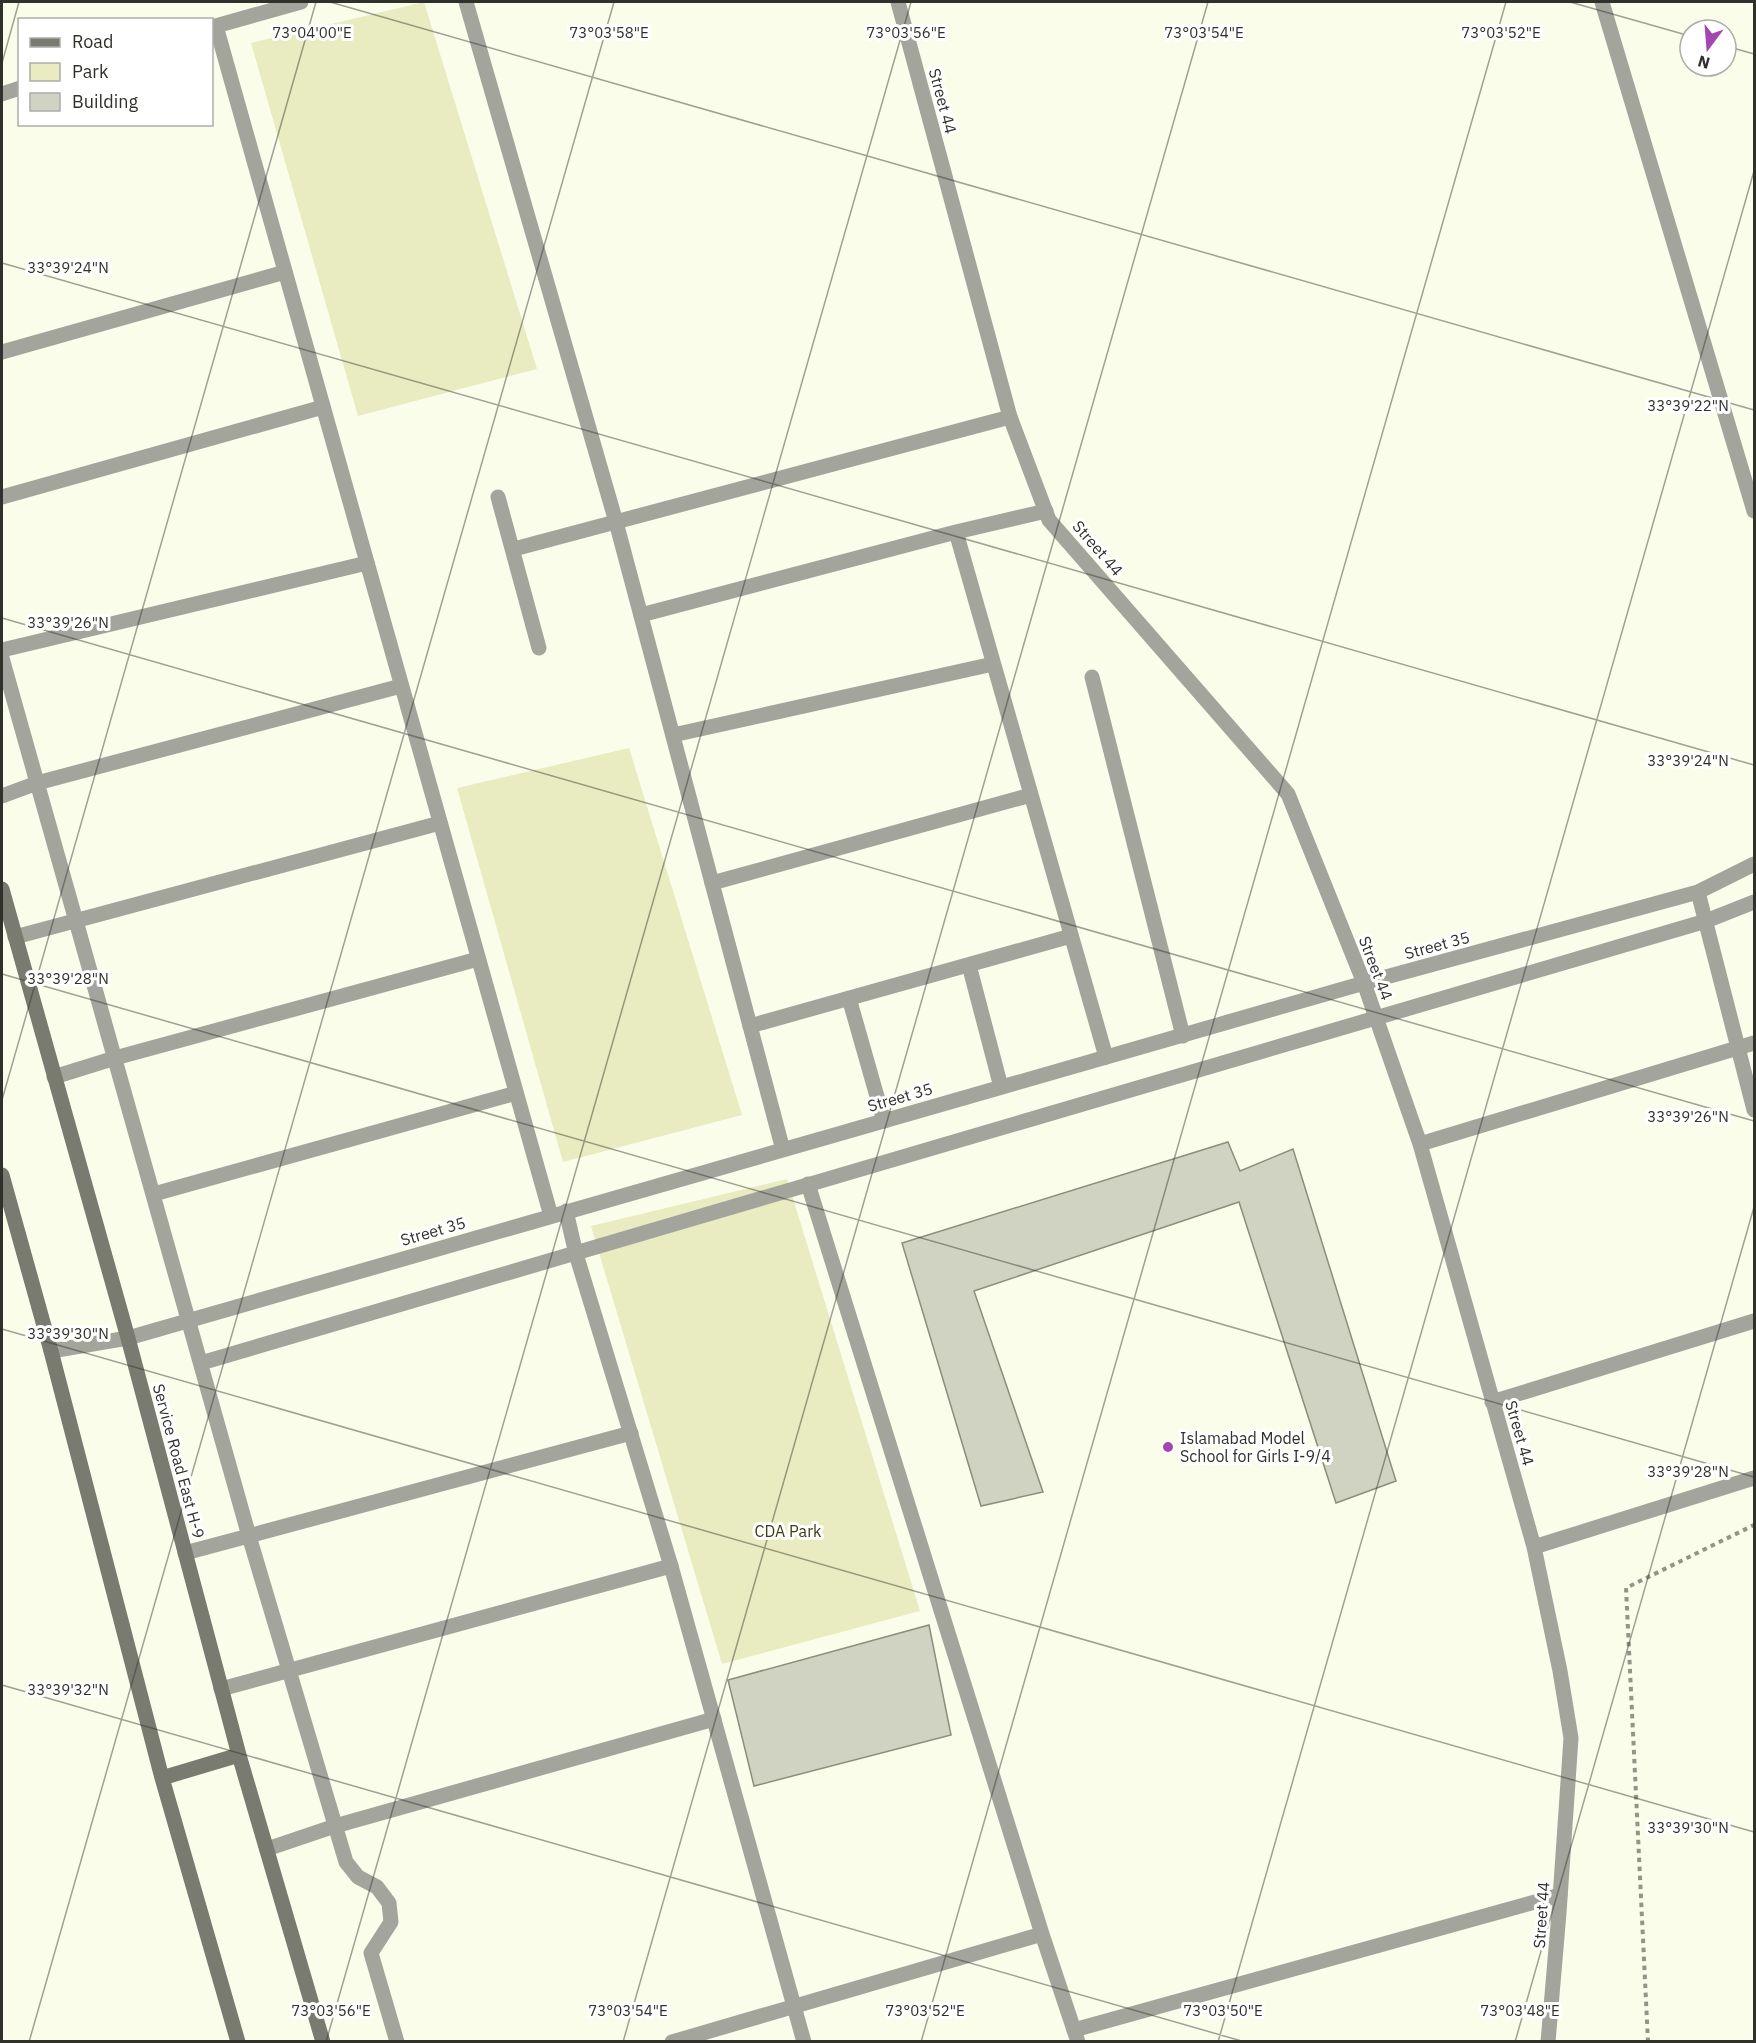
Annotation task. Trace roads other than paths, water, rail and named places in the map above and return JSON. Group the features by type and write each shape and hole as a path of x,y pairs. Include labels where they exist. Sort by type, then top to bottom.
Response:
{"main road":[{"name":"Service Road East H-9","path":"2,889 128,1338 239,1755 323,2042"},
{"path":"2,1175 51,1351 162,1778 238,2042"},
{"path":"162,1778 239,1755"}],"street":[{"path":"301,2 214,27 516,1094 558,1214 576,1254 631,1433 671,1566 804,2042"},
{"path":"466,2 616,522 783,1150"},
{"name":"Street 44","path":"898,2 1010,417 1049,520 1288,794 1364,983 1420,1144 1534,1547 1560,1671 1571,1737 1548,2042"},
{"path":"1602,2 1755,511"},
{"path":"2,94 18,89"},
{"path":"2,352 285,272"},
{"path":"2,497 322,407"},
{"path":"514,549 1010,417"},
{"path":"498,497 514,549 539,648"},
{"path":"641,615 956,531 1046,511"},
{"path":"956,531 1106,1057"},
{"path":"2,650 367,563"},
{"path":"2,658 249,1536 346,1862 358,1877 376,1887 389,1903 391,1922 371,1953 397,2042"},
{"path":"673,735 993,664"},
{"path":"1092,677 1183,1036"},
{"path":"2,796 37,783 401,686"},
{"path":"712,884 1031,795"},
{"path":"15,937 440,823"},
{"name":"Street 35","path":"51,1351 128,1338 1364,983 1698,892 1755,864"},
{"path":"1698,892 1755,1110"},
{"path":"201,1363 1706,921 1755,902"},
{"path":"750,1026 1071,936"},
{"path":"54,1077 115,1058 478,959"},
{"path":"969,965 1001,1087"},
{"path":"849,998 884,1121"},
{"path":"1420,1144 1755,1043"},
{"path":"154,1194 516,1094"},
{"path":"808,1184 1042,1934 1076,2036 1560,1894"},
{"path":"1492,1402 1755,1321"},
{"path":"185,1553 631,1433"},
{"path":"1534,1547 1755,1478"},
{"path":"221,1689 671,1566"},
{"path":"267,1849 335,1826 714,1719"},
{"path":"672,2042 1042,1934"}],"place":[{"name":"Islamabad Model School for Girls I-9/4","path":"1168,1447"}],"park label":[{"name":"CDA Park","path":"788,1531"}]}
